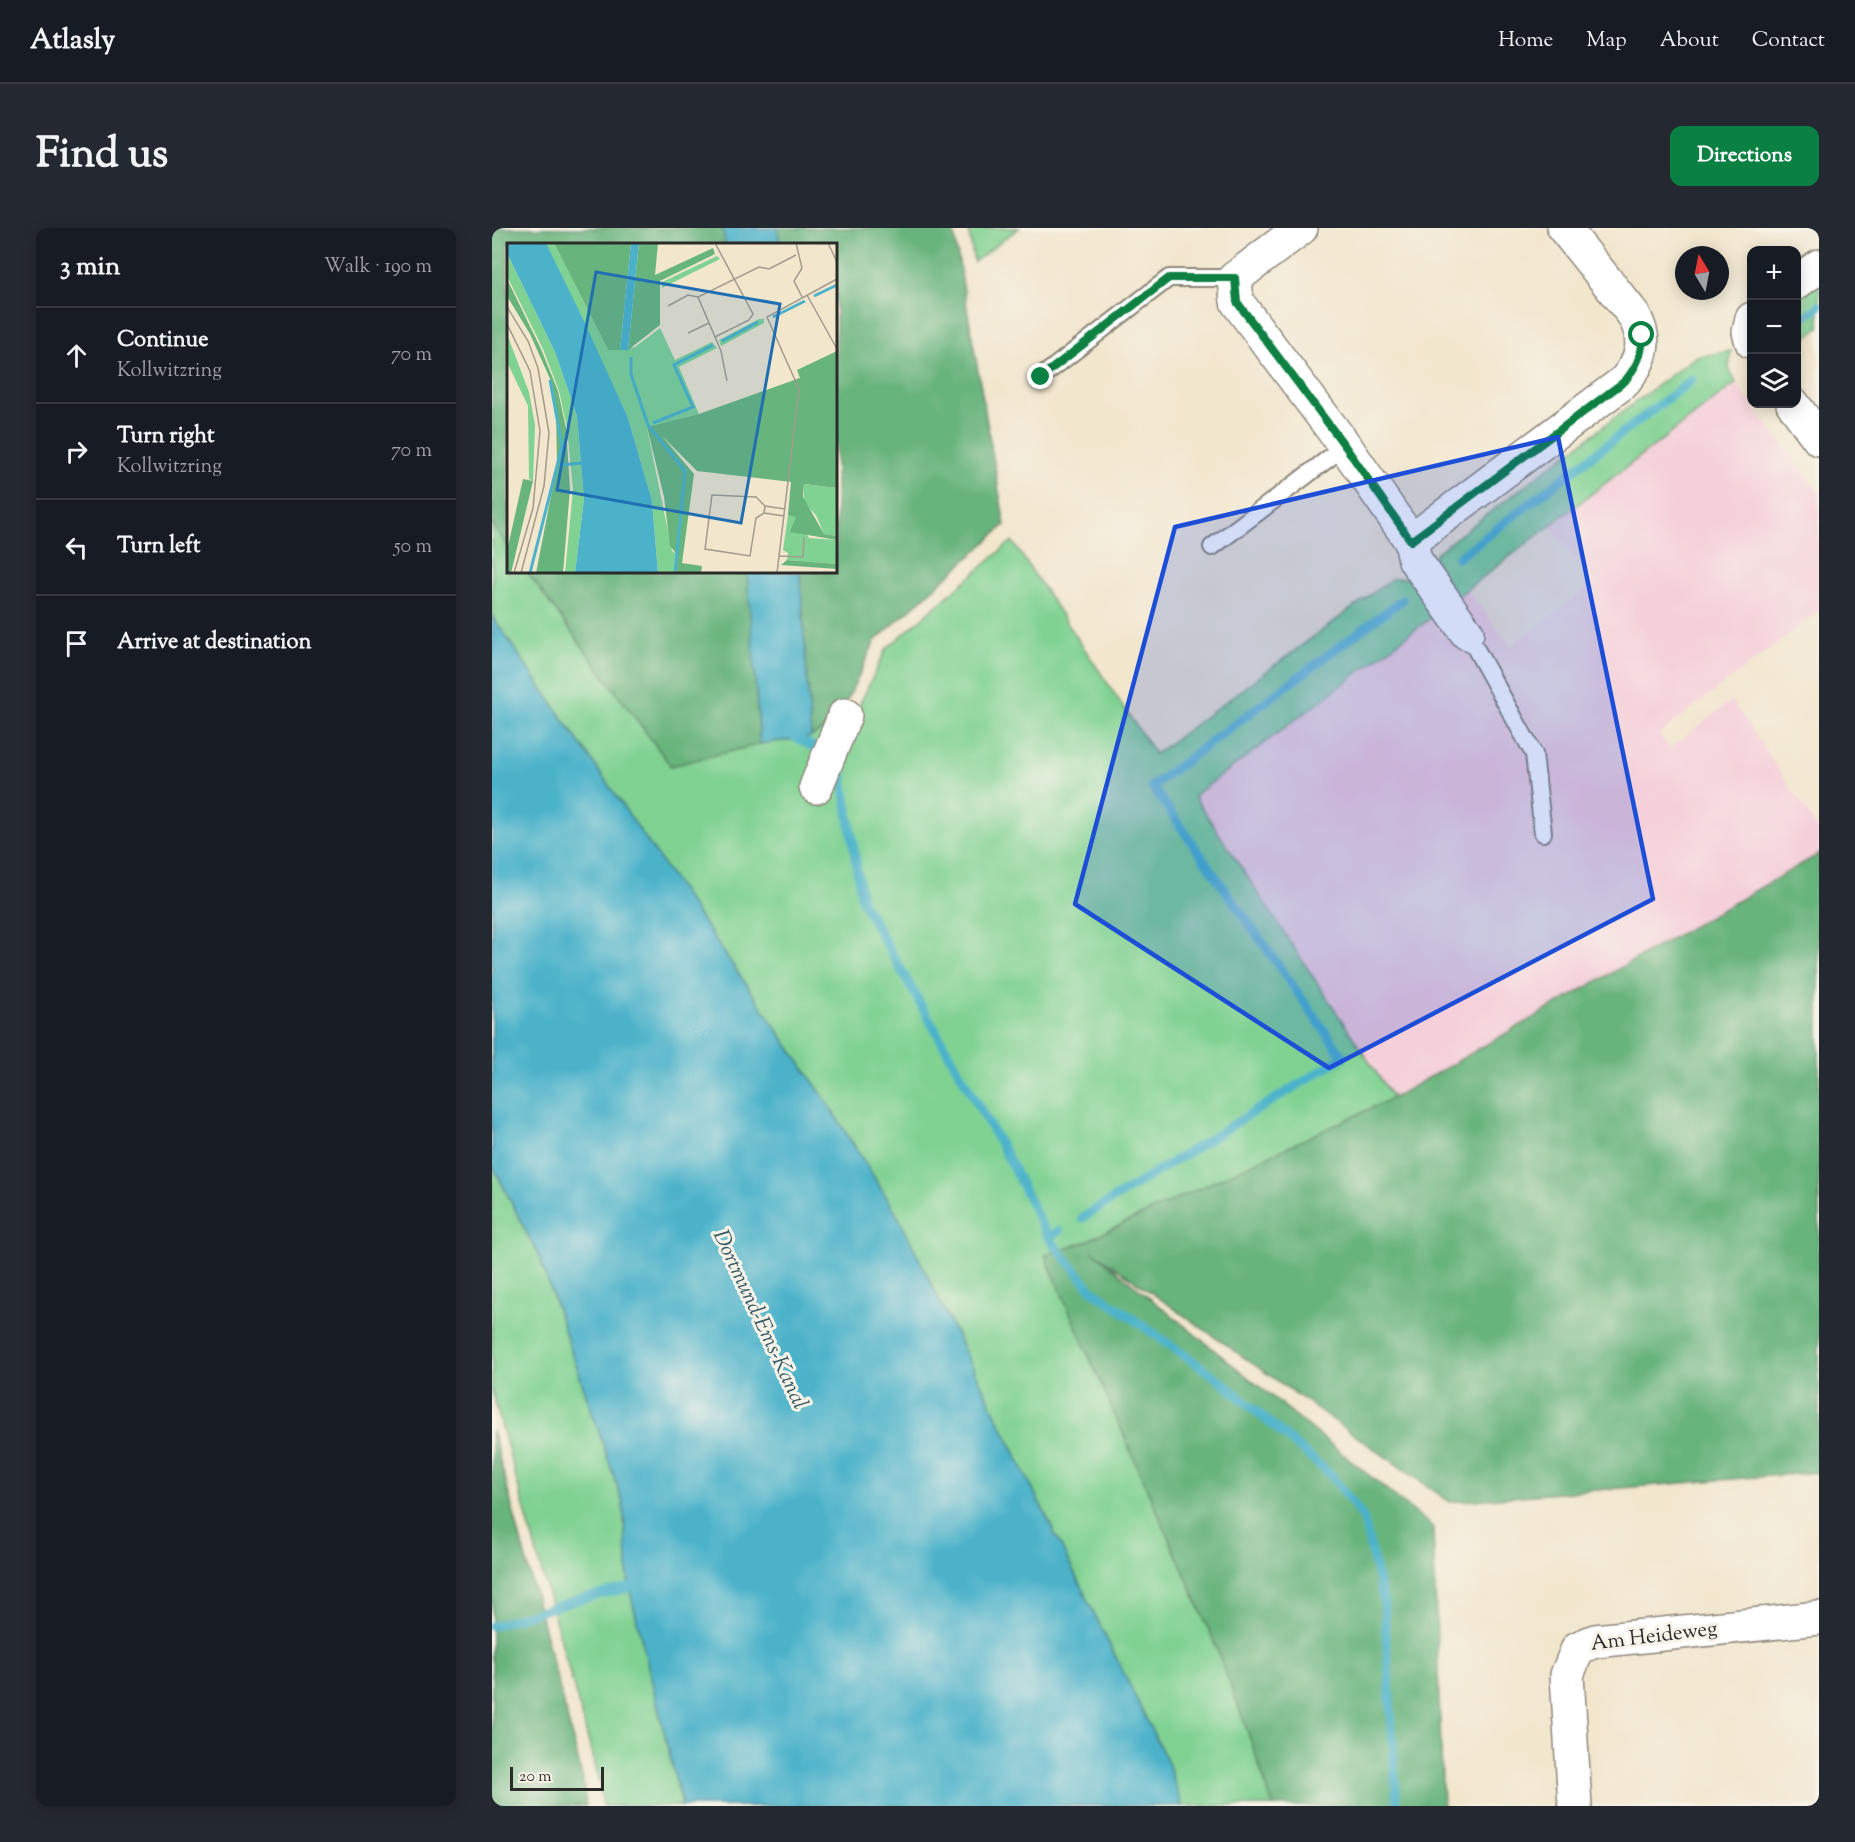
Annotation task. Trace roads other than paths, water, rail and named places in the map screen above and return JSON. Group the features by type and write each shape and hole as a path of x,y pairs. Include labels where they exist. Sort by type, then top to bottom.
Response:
{"street":[{"path":"1301,228 1235,278 1237,302 1345,446 1411,541 1415,560 1467,633"},
{"path":"1411,541 1625,381 1638,362 1643,343 1640,325 1564,228"},
{"path":"1801,280 1819,266"},
{"path":"1795,408 1819,439"},
{"path":"816,787 845,715"},
{"name":"Am Heideweg","path":"1575,1806 1567,1676 1578,1648 1595,1641 1819,1618"}],"lane":[{"path":"1041,377 1169,278 1235,278"},
{"path":"1212,547 1345,446"},
{"path":"1467,633 1534,754 1543,832"}],"water":[{"path":"723,228 778,228 779,243 725,243"},
{"path":"747,573 800,573 811,737 760,744"},
{"name":"Dortmund-Ems-Kanal","path":"492,616 825,1099 897,1214 1168,1763 1182,1806 682,1806 629,1587 623,1503 540,1259 492,1164"}],"waterway":[{"path":"1801,319 1819,306"},
{"path":"1458,558 1692,380"},
{"path":"1082,1218 1343,1057 1152,786 1402,600"},
{"path":"789,734 825,753"},
{"path":"837,759 840,760 862,901 1007,1156 1048,1237 1092,1290 1217,1378 1331,1475 1363,1517 1384,1604 1397,1806"},
{"path":"1048,1237 1059,1231"},
{"path":"492,1626 577,1600 640,1585"}]}
